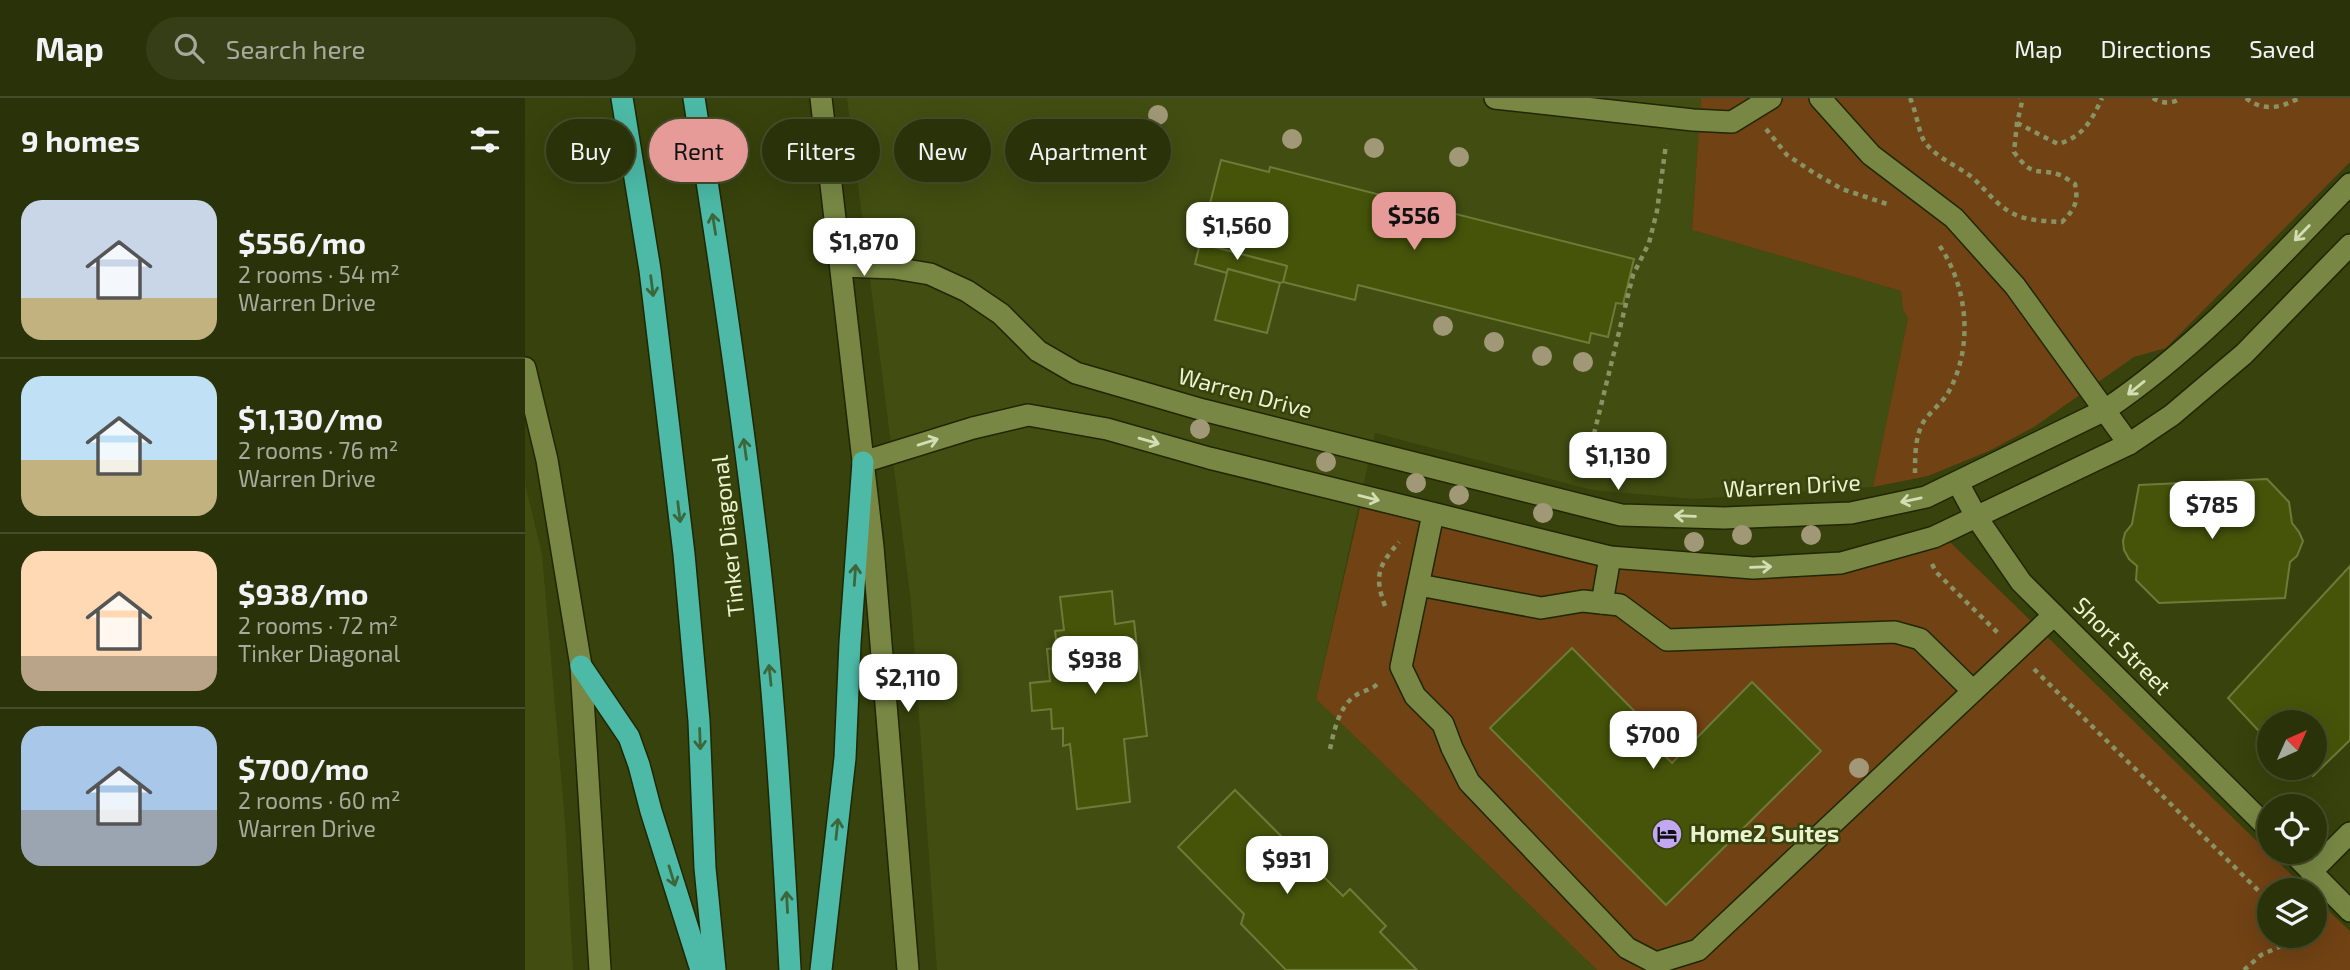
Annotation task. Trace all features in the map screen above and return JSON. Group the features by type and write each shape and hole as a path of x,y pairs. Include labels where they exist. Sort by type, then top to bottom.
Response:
{"highway":[{"name":"Tinker Diagonal","path":"622,98 650,270 684,554 699,720 705,868 715,970"},
{"name":"Tinker Diagonal","path":"694,98 720,265 754,519 781,788 790,970"},
{"path":"821,970 845,758 863,462"},
{"path":"580,666 629,737 701,970"}],"street":[{"path":"821,98 874,561 908,970"},
{"path":"1495,98 1624,105 1670,118 1732,122 1771,98"},
{"path":"1820,98 1871,155 1954,218 2015,286 2129,444"},
{"name":"Warren Drive","path":"841,267 894,268 930,274 967,291 1001,314 1038,351 1076,373 1203,410 1621,514 1724,517 1851,513 1917,499 1958,483 2105,410 2194,341 2350,184"},
{"path":"863,462 973,428 1028,415 1107,429 1209,458 1610,557 1753,568 1841,563 1934,537 2129,444 2172,415 2244,354 2350,245"},
{"path":"525,368 547,460 580,666 600,970"},
{"name":"Short Street","path":"1958,483 1977,517 2021,582 2257,817"},
{"path":"1433,513 1401,667 1415,696 1443,724 1469,782 1627,948 1656,963 1698,950 2055,615"},
{"path":"1602,603 1610,557"},
{"path":"1419,584 1541,608 1583,601 1620,605 1667,640 1895,632 1920,639 1973,691"},
{"path":"2311,872 2350,833"},
{"path":"2303,864 2350,911"}],"path":[{"path":"1910,98 1917,112 1923,138 1935,153 1973,179 1990,197 2014,214 2035,220 2062,222 2071,213 2077,197 2075,184 2061,175 2037,172 2024,165 2014,152 2022,102 2020,98"},
{"path":"2017,123 2058,144 2072,140 2090,124 2102,98"},
{"path":"2153,98 2157,101 2175,102 2181,98"},
{"path":"2246,98 2252,103 2272,108 2299,98"},
{"path":"1751,110 1787,155 1842,189 1891,205"},
{"path":"1594,434 1633,275 1649,243 1657,211 1670,118"},
{"path":"1917,499 1915,452 1923,423 1948,394 1958,367 1966,330 1961,291 1948,258 1936,240"},
{"path":"1934,537 1931,562 1936,572 2257,889"},
{"path":"2244,970 2277,948"}],"shaded area":[{"path":"847,98 1701,98 1692,230 1901,291 1903,310 1908,318 1873,487 1694,499 1592,490 1375,433 1316,699 1597,970 937,970 911,602 858,182 880,182 880,119 850,119"},
{"path":"1701,98 2350,98 2350,162 2166,348 2134,357 2034,427 1989,451 1928,476 1873,487 1908,318 1903,310 1901,291 1692,230"},
{"path":"525,484 542,554 565,822 573,970 525,970"},
{"path":"1360,508 1646,571 1778,570 1951,543 2257,841 2257,864 2280,864 2295,878 2257,878 2257,948 2327,948 2327,909 2350,931 2350,970 1597,970 1316,699"}],"building":[{"path":"1221,160 1269,172 1270,167 1634,259 1623,304 1616,303 1608,337 1591,333 1589,343 1358,285 1355,300 1283,282 1287,266 1214,247 1215,238 1202,235"},
{"path":"1202,235 1215,238 1214,247 1287,266 1283,282 1228,269 1227,273 1195,264"},
{"path":"1228,269 1280,283 1267,333 1215,320"},
{"path":"2267,479 2289,502 2292,523 2303,541 2297,556 2290,562 2285,598 2159,603 2136,580 2137,566 2129,559 2123,541 2132,524 2139,485"},
{"path":"2350,566 2350,740 2327,762 2327,710 2257,710 2257,729 2228,698"},
{"path":"1112,591 1115,624 1134,621 1147,736 1124,739 1130,802 1077,809 1070,744 1063,746 1063,728 1052,729 1051,709 1032,711 1030,683 1050,681 1047,649 1057,648 1055,631 1064,630 1060,597"},
{"name":"Home2 Suites","path":"1572,648 1656,733 1649,740 1672,763 1752,682 1821,751 1666,905 1490,728"},
{"path":"1235,790 1301,856 1309,850 1322,863 1316,869 1343,896 1350,889 1386,926 1380,932 1417,970 1286,970 1241,924 1244,914 1178,847"}],"place":[{"name":"Home2 Suites","path":"1667,834"}]}
